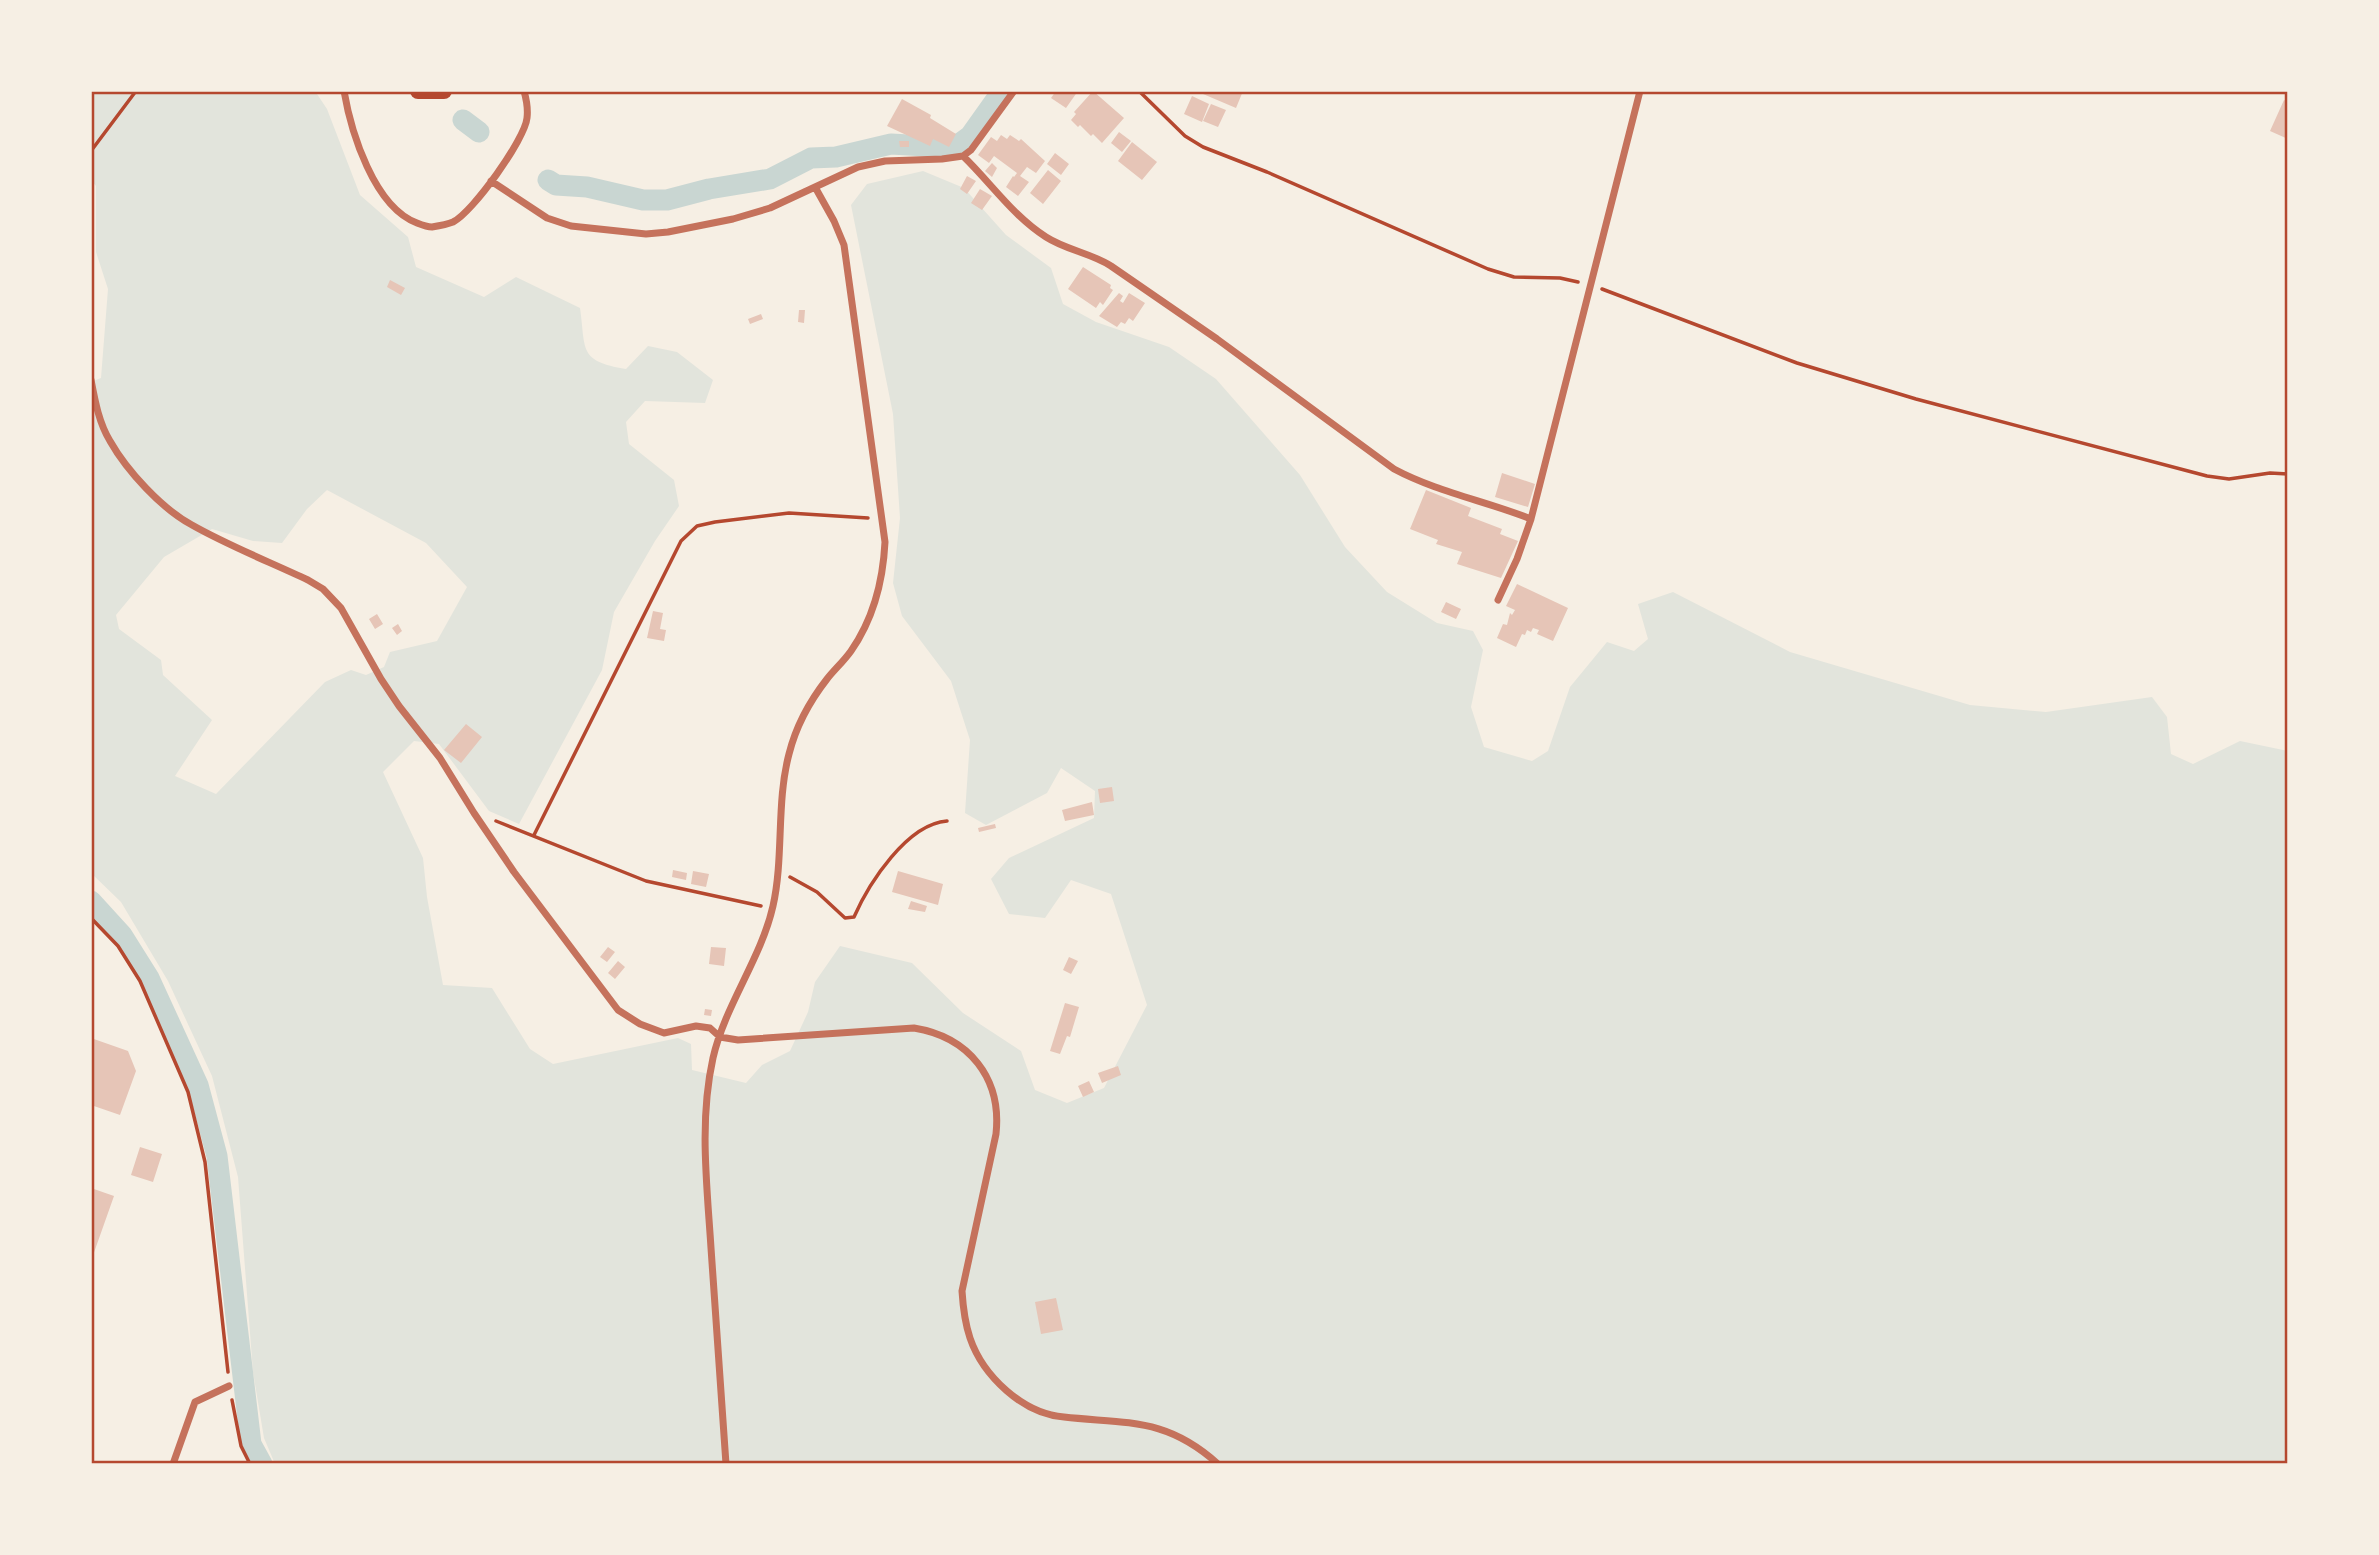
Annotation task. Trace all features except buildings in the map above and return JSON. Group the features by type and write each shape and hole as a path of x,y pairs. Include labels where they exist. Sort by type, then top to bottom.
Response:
{"main road":[{"path":"418,91 444,91"}],"street":[{"path":"344,91 347,111 366,164 386,199 408,219 430,228 453,222 472,207 491,181 517,142 527,119 523,91"},
{"path":"491,181 547,218 571,226 646,234 668,232 733,219 770,208 858,167 885,160 963,156 971,150 1014,91"},
{"path":"1498,600 1517,559 1531,519 1640,91"},
{"path":"963,156 993,186 1010,208 1045,237 1095,256 1111,266 1217,339 1395,469 1422,484 1480,500 1531,519"},
{"path":"726,1464 705,1160 705,1104 713,1057 730,1004 773,908 778,874 783,786 795,733 809,703 850,652 866,624 877,600 883,572 885,542 844,245 815,187"},
{"path":"91,380 97,412 109,441 134,474 163,504 190,524 308,580 323,589 341,608 381,679 440,758 514,872 618,1010 640,1024 664,1033 696,1026 710,1028 720,1037 738,1040 914,1028 934,1032 971,1055 986,1074 994,1094 998,1117 962,1291 970,1340 982,1361 994,1378 1009,1392 1046,1413 1063,1418 1138,1422 1164,1430 1185,1441 1218,1464"},
{"path":"173,1464 195,1402 229,1386"}],"path":[{"path":"91,151 136,91"},
{"path":"1139,91 1185,136 1203,147 1267,172 1488,269 1514,276 1560,278 1590,284 1797,363 1916,398 2207,476 2229,479 2270,473 2288,474"},
{"path":"534,835 681,541 697,526 789,513 882,519"},
{"path":"474,813 646,881 773,908"},
{"path":"778,874 796,879 817,892 845,918 855,918 880,873 897,851 916,833 936,822 947,821"},
{"path":"91,918 118,946 140,981 188,1092 205,1162 229,1386 241,1446 250,1464"}],"shaded area":[{"path":"91,91 315,91 327,109 360,195 408,237 416,267 484,297 516,277 580,308 587,351 599,362 626,369 648,346 677,352 713,380 705,403 645,401 626,422 629,444 674,480 679,506 655,541 614,612 602,670 519,824 489,811 439,744 414,741 383,772 423,858 427,897 443,985 492,988 530,1049 553,1064 678,1038 691,1044 692,1070 746,1083 762,1065 790,1051 808,1012 815,982 840,946 912,963 963,1013 1021,1051 1035,1090 1067,1103 1104,1088 1147,1005 1111,894 1071,880 1045,918 1009,914 991,879 1009,858 1094,818 1095,791 1061,768 1047,793 986,825 965,813 970,740 951,681 902,616 893,583 900,518 893,414 851,205 867,184 923,171 964,188 1006,235 1051,268 1063,304 1096,322 1169,347 1216,379 1300,475 1345,547 1387,592 1437,623 1473,631 1483,650 1471,707 1484,747 1532,761 1548,751 1570,687 1607,642 1634,651 1648,639 1638,604 1673,592 1790,652 1970,705 2046,712 2152,697 2167,717 2171,754 2193,764 2240,741 2288,751 2288,1464 275,1464 264,1438 253,1372 238,1177 212,1076 168,981 121,902 91,873 91,382 101,378 108,289 96,252 96,186 91,180","holes":["327,490 426,543 467,587 437,641 390,652 384,667 366,675 351,670 325,682 216,794 175,776 212,720 163,675 161,660 119,629 116,615 164,557 212,529 253,541 282,543 307,509"]}],"waterway":[{"path":"548,180 556,185 587,187 643,200 667,200 709,189 770,179 811,158 836,157 891,144 943,147 959,144 970,136 1002,91"},
{"path":"463,120 479,132"},
{"path":"91,901 122,935 149,978 198,1085 217,1156 251,1444 262,1464"}]}
